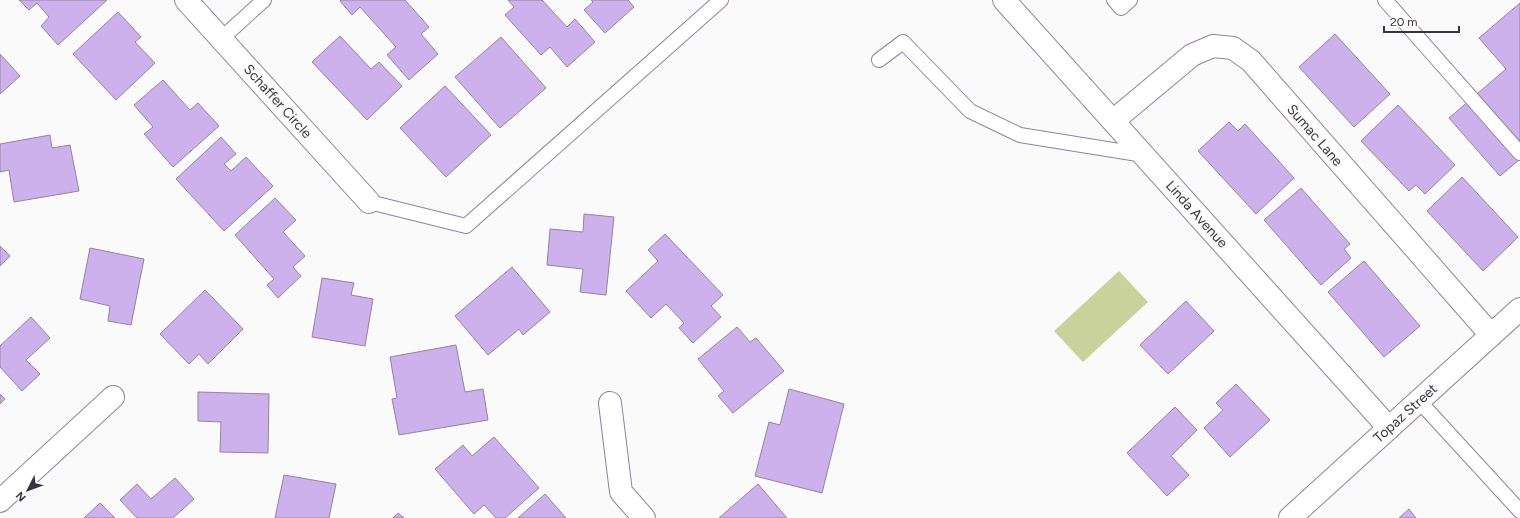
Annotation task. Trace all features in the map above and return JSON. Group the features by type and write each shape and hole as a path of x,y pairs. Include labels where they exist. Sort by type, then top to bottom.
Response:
{"street":[{"name":"Schaffer Circle","path":"186,0 369,202"},
{"name":"Linda Avenue","path":"1004,0 1389,428"},
{"name":"Sumac Lane","path":"1112,120 1192,55 1213,46 1233,48 1250,61 1491,335"},
{"name":"Topaz Street","path":"1290,518 1520,309"},
{"path":"0,501 113,397"},
{"path":"610,402 620,492 644,518"}],"lane":[{"path":"221,39 264,0"},
{"path":"369,202 466,226 721,0"},
{"path":"1114,0 1121,8 1130,0"},
{"path":"1385,0 1520,153"},
{"path":"879,60 903,42 970,111 1020,135 1144,155"},
{"path":"1419,400 1520,511"}],"green space":[{"path":"1119,271 1148,302 1083,362 1054,331"}],"building":[{"path":"19,0 107,0 58,45 41,26 49,17 37,3 29,10"},
{"path":"405,0 429,27 421,34 438,54 409,80 387,55 396,47 360,7 352,15 340,1"},
{"path":"508,0 542,0 567,27 575,19 595,42 567,67 550,47 541,55 505,15 514,7"},
{"path":"591,0 628,0 634,7 605,33 584,10 593,2"},
{"path":"1520,3 1520,159 1500,176 1449,118 1506,69 1479,38"},
{"path":"118,12 141,37 135,42 155,63 116,100 73,54"},
{"path":"1335,34 1390,94 1354,127 1299,67"},
{"path":"340,36 371,69 379,62 402,86 367,120 312,62"},
{"path":"501,37 546,88 500,128 455,77"},
{"path":"0,54 20,76 0,94"},
{"path":"163,80 190,110 198,103 219,126 173,167 144,134 153,127 134,105"},
{"path":"445,86 491,135 446,177 400,128"},
{"path":"1398,105 1455,165 1425,194 1416,185 1409,191 1361,141"},
{"path":"1229,122 1238,131 1245,124 1294,178 1256,214 1198,151"},
{"path":"50,135 52,148 70,145 79,191 14,202 9,170 0,172 0,144"},
{"path":"221,137 236,154 224,164 231,171 246,157 273,186 224,231 176,179"},
{"path":"1462,177 1518,237 1483,271 1427,211"},
{"path":"1301,188 1350,244 1344,249 1351,258 1321,285 1264,220"},
{"path":"275,198 296,220 283,232 305,256 293,267 301,276 278,298 267,285 274,279 235,235"},
{"path":"584,214 614,217 606,295 580,292 583,269 547,265 550,229 583,232"},
{"path":"665,234 723,295 711,306 721,317 693,343 679,328 684,323 666,304 651,318 626,291 658,261 648,250"},
{"path":"0,246 10,256 0,266"},
{"path":"90,248 144,259 131,325 108,321 110,306 80,299"},
{"path":"1364,261 1420,326 1384,357 1328,292"},
{"path":"512,267 550,312 523,335 519,329 488,355 455,316"},
{"path":"322,278 354,283 351,295 373,299 365,346 312,337"},
{"path":"205,290 243,329 208,364 199,354 189,364 160,334"},
{"path":"1186,301 1214,331 1168,374 1140,345"},
{"path":"31,317 50,338 26,360 40,374 22,391 0,367 0,346"},
{"path":"737,327 750,342 756,338 784,371 733,413 718,396 724,391 698,359"},
{"path":"456,345 465,392 483,389 488,420 399,435 392,399 397,398 390,357"},
{"path":"1236,384 1270,420 1230,457 1204,428 1223,410 1216,403"},
{"path":"789,389 844,404 822,493 755,476 769,422 780,425"},
{"path":"198,392 269,394 268,453 220,452 221,422 198,421"},
{"path":"0,394 5,399 0,404"},
{"path":"1175,407 1197,430 1171,456 1189,475 1167,496 1127,453"},
{"path":"494,437 539,488 505,518 496,518 484,505 474,514 435,469 463,445 472,456"},
{"path":"284,475 336,484 329,518 275,518"},
{"path":"175,478 194,499 173,518 137,518 120,500 137,484 151,499"},
{"path":"758,484 787,518 719,518"},
{"path":"545,494 566,518 518,518"},
{"path":"100,503 115,518 84,518"},
{"path":"1409,509 1416,518 1399,518"},
{"path":"398,513 404,518 393,518"}]}
